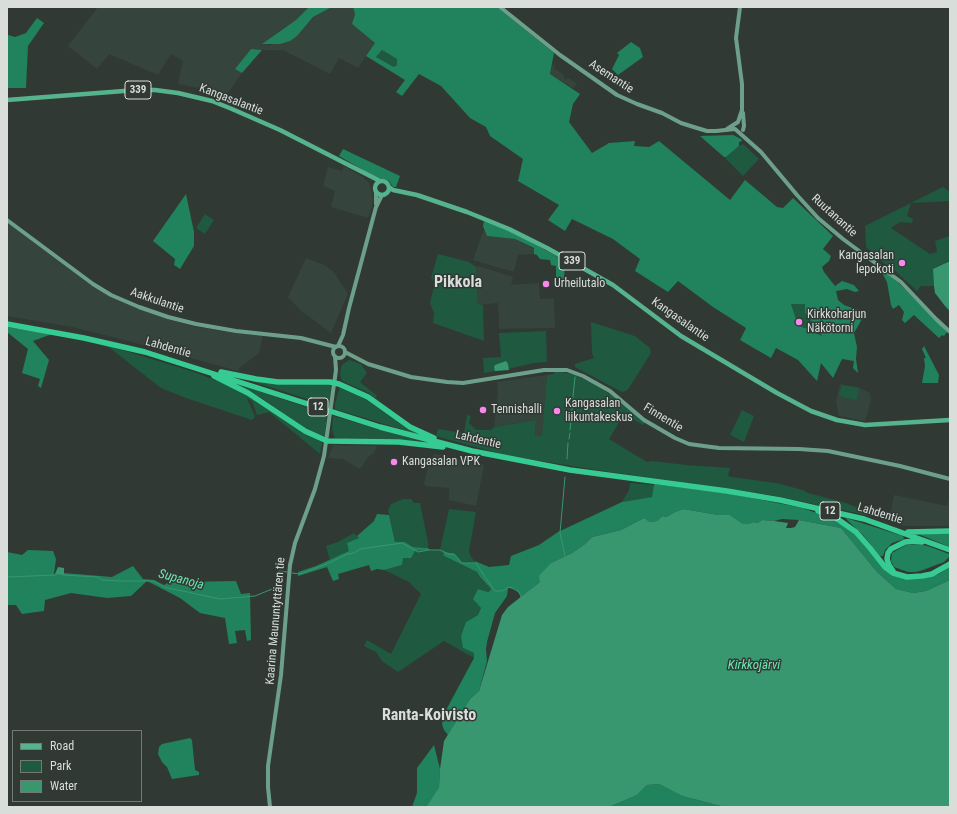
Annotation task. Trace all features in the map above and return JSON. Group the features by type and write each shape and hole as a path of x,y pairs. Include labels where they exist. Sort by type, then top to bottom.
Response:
{"highway":[{"name":"Lahdentie","path":"7,324 84,338 167,358 367,423 472,451 570,470 727,491 780,500 836,512 878,524 950,549"},
{"path":"167,358 227,374 256,379 340,384 368,397 400,421 418,431 472,451"},
{"path":"167,358 238,387 267,404 305,431 327,441 399,442 472,451"},
{"path":"780,500 822,513 843,523 863,539 885,567 900,575 910,577 932,574 950,564"},
{"path":"878,524 912,532 950,531"},
{"path":"900,575 892,569 888,561 890,551 898,545 905,542 915,541 950,549"}],"main road":[{"name":"Asemantie","path":"500,7 560,55 617,95 662,113 685,125 707,131 738,127"},
{"path":"738,127 744,124 742,110 742,84 736,38 740,7"},
{"name":"Kangasalantie","path":"7,100 136,90 155,90 178,93 212,101 232,109 280,130 380,181"},
{"path":"738,127 742,110"},
{"name":"Ruutanantie","path":"738,127 818,218 843,239 901,282 950,332"},
{"name":"Kangasalantie","path":"365,174 375,186"},
{"path":"376,207 375,186 380,181"},
{"name":"339","path":"380,181 386,182 388,190 382,195"},
{"name":"Kangasalantie","path":"388,190 408,192 467,212 499,225 574,262 613,285 681,336 777,393 811,411 837,420 865,425 950,420"},
{"path":"335,350 343,335 376,207 382,195 376,193"},
{"name":"Aakkulantie","path":"7,220 93,284 111,295 139,307 168,317 196,324 236,331 289,336 324,345 335,350"},
{"path":"343,335 344,350"},
{"name":"Finnentie","path":"356,359 342,357 337,358 335,350 344,350 356,359 368,364 411,377 456,383 536,370 567,370 600,385 623,401 644,420 675,438 689,444 718,448 775,448 828,451 900,466 950,479"},
{"name":"Kaarina Maununtyttären tie","path":"270,807 268,766 281,675 290,566 295,543 315,489 324,456 336,370 335,350"},
{"name":"Kaarina Maununtyttären tie","path":"336,370 344,350"}],"shaded area":[{"path":"98,7 309,7 296,20 263,44 271,45 297,36 313,17 332,7 353,7 355,14 352,24 375,43 358,68 339,58 330,74 283,50 251,49 236,69 242,73 226,96 205,89 178,84 183,61 171,54 158,75 109,54 97,69 68,46"},
{"path":"309,7 332,7 313,17 297,36 290,41 280,44 262,44 296,20"},
{"path":"353,7 497,7 554,53 550,74 580,94 573,104 569,122 592,153 609,143 635,141 634,146 649,147 659,141 730,200 745,180 777,207 783,208 793,198 833,236 823,249 831,256 829,261 822,267 824,272 835,286 842,281 854,285 859,291 855,292 847,289 836,291 838,300 844,305 861,311 862,319 854,333 857,347 856,359 858,373 853,368 854,361 842,359 833,378 821,363 817,381 798,360 776,348 771,358 740,340 746,328 713,307 678,281 668,292 635,271 640,259 613,239 572,219 565,231 548,220 559,205 518,181 523,159 490,136 486,127 470,118 441,86 419,74 402,96 396,92 405,80 366,56 375,43 352,24 355,14","holes":["382,50 397,59 397,65 394,67 376,57","791,304 805,304 805,313 822,336 815,333 810,333 807,328 798,325"]},
{"path":"37,18 44,23 28,46 26,88 7,88 8,35 15,37 26,33"},
{"path":"631,42 640,48 643,57 618,75 612,69 619,55 617,53"},
{"path":"251,49 262,50 242,73 235,69"},
{"path":"556,63 554,68 563,74 565,79 569,78 577,84 573,88 550,74 552,66"},
{"path":"733,135 742,141 739,142 739,146 726,157 724,157 700,136"},
{"path":"343,149 400,176 396,187 393,187 389,181 375,177 339,156"},
{"path":"344,166 363,177 370,184 373,199 368,218 331,207 335,191 323,186 328,167 342,171"},
{"path":"186,194 194,232 194,246 180,269 174,265 175,259 153,241"},
{"path":"7,220 75,272 132,306 168,319 197,327 263,336 259,353 239,368 238,371 72,327 7,316"},
{"path":"484,221 509,230 565,261 564,279 556,279 556,266 551,265 550,260 540,259 534,254 534,248 515,239 487,236 483,226"},
{"path":"484,229 487,236 515,239 534,249 534,254 518,255 514,271 473,260"},
{"path":"306,258 324,265 333,271 348,294 331,333 300,310 288,297"},
{"path":"479,266 513,277 511,285 539,283 540,299 554,298 555,328 499,329 498,303 478,305 476,267"},
{"path":"880,269 891,276 906,290 947,332 944,336 942,335 939,338 914,315 905,323 902,320 904,312 899,305 893,309 887,282"},
{"path":"7,327 52,334 33,341 49,360 41,388 38,386 40,379 22,373 28,349 7,332"},
{"path":"924,346 939,375 938,383 922,383 925,366 924,358 926,358 922,349"},
{"path":"547,375 543,436 535,435 536,420 494,427 498,392 497,382"},
{"path":"840,384 858,387 870,393 871,400 865,421 839,416 836,402"},
{"path":"333,445 377,446 374,453 369,456 360,469 343,459 328,458"},
{"path":"435,454 484,465 476,506 449,500 449,488 426,486 424,484 430,458"},
{"path":"654,484 726,493 803,508 844,525 855,534 890,573 900,578 920,579 939,574 950,567 950,580 926,591 913,593 896,589 877,572 841,528 799,520 782,519 774,521 762,520 758,523 753,522 743,524 730,515 719,515 683,509 666,517 663,516 657,521 650,522 644,518 621,530 592,537 572,553 551,563 540,582 521,597 515,589 508,588 507,596 495,613 487,642 487,661 479,691 470,699 448,735 442,724 445,712 474,658 474,653 463,648 461,636 466,622 478,615 481,608 473,599 478,589 488,592 491,589 477,572 444,556 443,552 455,554 462,563 476,563 475,561 489,567 509,565 511,556 539,545 558,532 622,502 652,497"},
{"path":"894,495 947,506 950,495 950,526 904,526 889,521"},
{"path":"377,514 389,515 395,542 405,542 413,547 428,548 430,550 415,551 411,558 403,558 402,565 384,570 377,569 371,571 369,565 338,574 339,579 333,581 327,567 298,576 298,572 316,566 349,551 347,543 359,538 357,536 374,521"},
{"path":"846,518 903,536 904,539 892,543 885,550 883,556 880,556 863,535"},
{"path":"950,533 950,547 918,534"},
{"path":"917,544 928,546 949,554 949,557 944,562 916,572 908,572 894,567 891,561 892,553 906,545"},
{"path":"28,550 53,551 56,559 54,574 64,573 112,577 133,566 143,579 154,580 164,585 175,579 180,579 186,582 236,581 241,594 250,593 251,640 247,641 245,630 235,631 237,643 229,644 225,618 200,613 180,598 147,581 131,596 107,598 71,593 45,600 44,611 22,614 16,605 7,605 7,552 22,555"},
{"path":"190,738 192,740 195,770 199,772 199,775 172,779 167,767 162,762 158,754 159,747 162,744"},
{"path":"434,745 440,769 439,787 426,807 412,807 417,793 417,768"},
{"path":"659,784 682,796 725,807 609,807 637,795 647,785"}],"green space":[{"path":"382,50 397,59 397,65 394,67 376,57"},
{"path":"743,144 759,159 743,176 725,158"},
{"path":"943,187 950,192 950,201 911,203"},
{"path":"911,203 907,216 913,219 912,223 900,222 891,228 930,254 937,252 935,241 950,236 950,260 933,269 934,286 921,286 917,291 866,247 865,226"},
{"path":"205,214 214,220 205,234 196,228"},
{"path":"438,254 469,262 476,267 478,304 483,305 484,341 433,323 434,313 430,303 435,282 431,278"},
{"path":"791,304 805,304 808,318 811,320 812,324 822,337 810,333 798,325"},
{"path":"591,322 635,336 650,348 651,353 626,391 622,392 575,367 575,364 594,358 592,353"},
{"path":"546,331 547,362 534,363 484,373 483,358 501,357 499,333"},
{"path":"106,345 194,372 245,394 322,443 320,454 269,412 257,415 252,401 247,398 255,417 252,420 161,388"},
{"path":"349,360 361,364 367,373 360,382 377,396 375,398 369,393 342,381 340,374 341,367"},
{"path":"555,371 573,374 599,387 613,396 645,423 643,425 624,414 609,439 647,462 652,461 730,468 728,476 776,483 803,490 808,493 846,503 865,511 872,512 871,516 770,495 504,455 436,436 438,429 464,433 467,415 471,416 469,423 476,430 491,430 494,427 536,420 535,435 542,436 547,375 554,374"},
{"path":"248,380 285,385 329,384 331,388 329,406"},
{"path":"234,383 327,414 325,435 318,434 303,427 263,399"},
{"path":"842,385 859,388 857,400 842,397 839,394"},
{"path":"340,386 367,399 407,428 423,436 335,409"},
{"path":"742,410 754,416 744,442 730,435"},
{"path":"333,416 419,441 335,438 332,430"},
{"path":"630,483 654,485 652,497 622,502 629,490"},
{"path":"403,499 411,499 414,503 420,503 428,548 413,547 405,542 395,542 388,510 391,504"},
{"path":"449,509 476,512 469,551 471,557 476,563 462,563 454,554 444,552 444,556 477,572 480,578 491,589 488,592 478,589 481,608 478,615 466,622 463,648 474,653 474,658 444,641 398,672 382,661 376,652 364,646 367,640 391,654 421,594 409,582 384,570 402,565 402,558 415,551 440,550"},
{"path":"354,533 359,538 350,551 330,561 326,546 338,542"}],"water":[{"path":"950,261 950,311 935,293 933,269"},
{"path":"506,361 509,370 495,371 495,365"},
{"name":"Kirkkojärvi","path":"683,509 719,515 730,515 743,524 753,522 758,523 762,520 774,521 788,523 786,528 791,528 795,527 799,520 841,528 877,572 896,589 913,593 926,591 950,580 950,807 725,807 682,796 659,784 647,785 637,795 609,807 426,807 439,787 444,741 470,699 479,691 502,615 508,607 540,582 539,576 551,563 572,553 592,537 621,530 644,518 650,522 657,521 663,516 666,517"},
{"path":"58,567 64,568 64,575 55,574"}],"waterway":[{"path":"572,406 575,377"},
{"path":"570,430 572,408"},
{"path":"569,439 570,433"},
{"path":"567,459 568,443"},
{"path":"565,477 560,533 565,556"},
{"path":"292,573 300,574 329,563 347,554 354,553 360,549 402,543 418,552 440,550 449,554 454,554 462,563 476,563 495,591 502,591 509,587 519,592 521,597"},
{"name":"Supanoja","path":"63,575 98,577 102,580 154,581 164,587 220,599 255,596 277,587 279,571 287,572"},
{"name":"Supanoja","path":"7,577 56,575"}],"place":[{"name":"Kangasalan lepokoti","path":"902,263"},
{"name":"Urheilutalo","path":"546,284"},
{"name":"Kirkkoharjun Näkötorni","path":"799,322"},
{"name":"Tennishalli","path":"483,410"},
{"name":"Kangasalan liikuntakeskus","path":"557,411"},
{"name":"Kangasalan VPK","path":"394,462"}],"district":[{"name":"Pikkola","path":"458,283"},
{"name":"Ranta-Koivisto","path":"429,716"}]}
